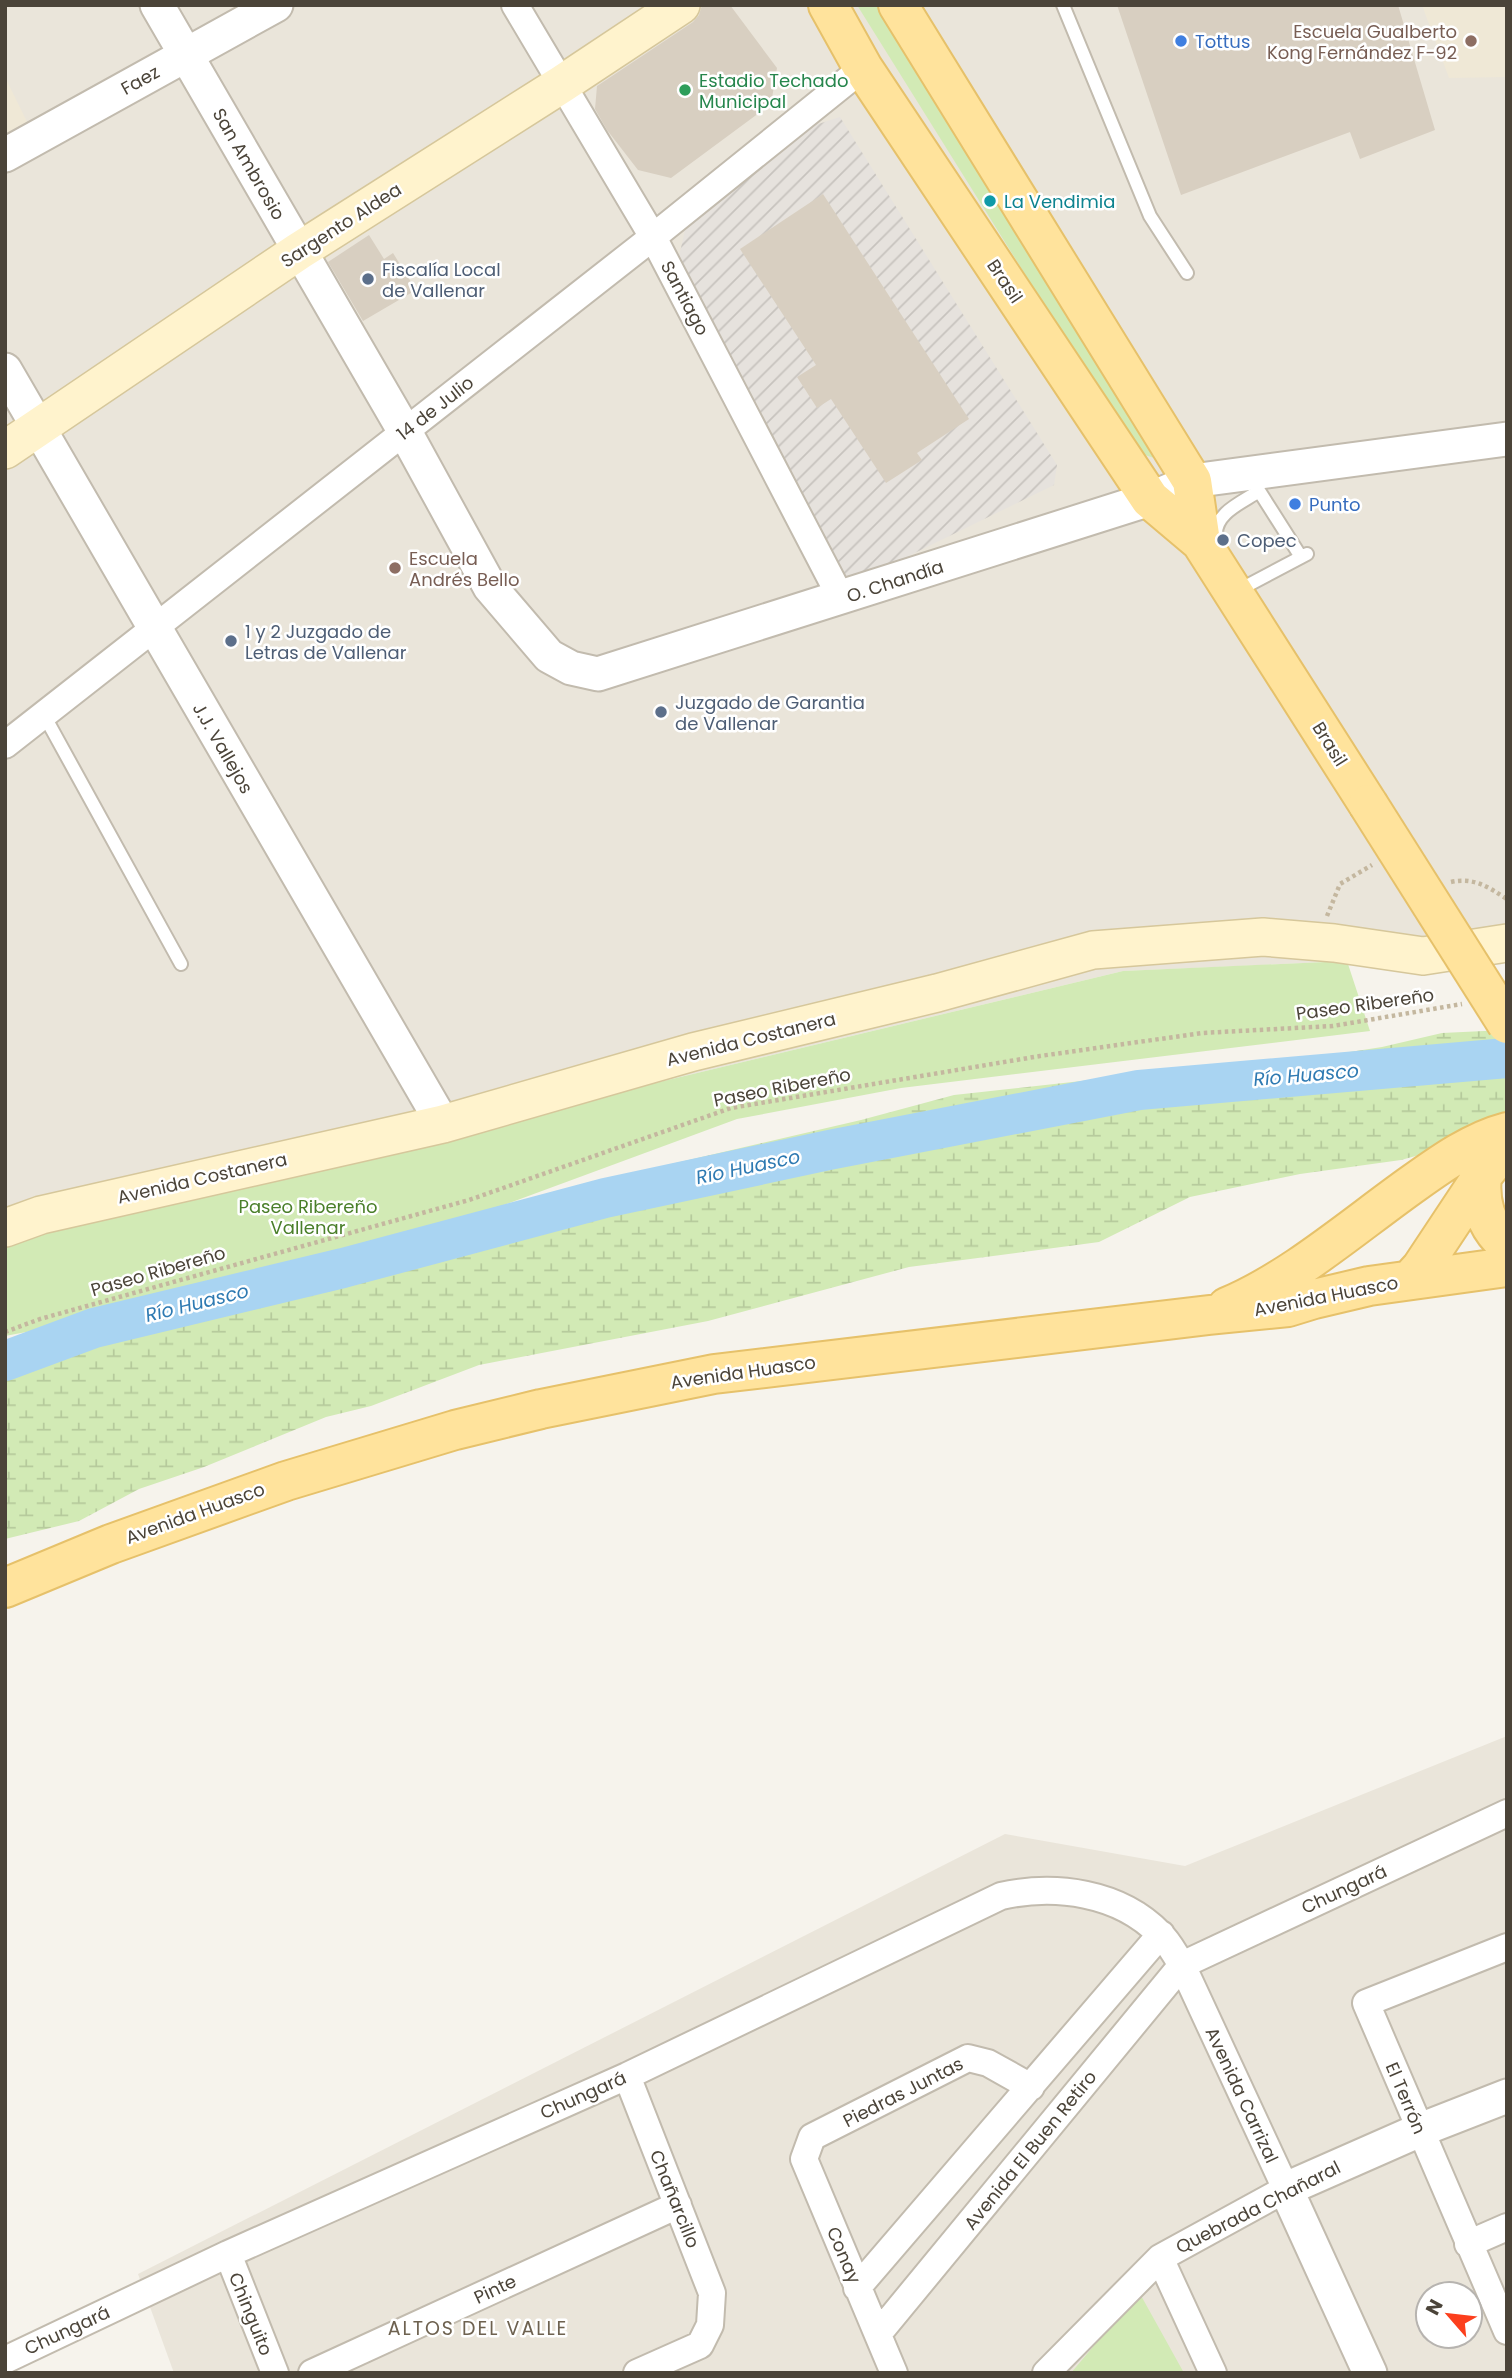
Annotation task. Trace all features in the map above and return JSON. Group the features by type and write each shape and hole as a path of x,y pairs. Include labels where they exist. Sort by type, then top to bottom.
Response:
{"main road":[{"name":"Sargento Aldea","path":"5,450 299,251 681,5"},
{"name":"Brasil","path":"828,5 863,68 1150,499 1213,547"},
{"name":"Brasil","path":"898,5 1192,481 1213,547 1239,585 1368,804 1507,1024"},
{"name":"Avenida Costanera","path":"5,1228 41,1215 443,1124 693,1052 937,993 1093,950 1263,937 1334,943 1423,956 1507,943"},
{"path":"1209,1315 1264,1289 1441,1164 1491,1136 1507,1132"},
{"path":"1410,1280 1421,1268 1482,1176 1507,1145"},
{"path":"1482,1176 1482,1204 1486,1217 1492,1229 1507,1245"},
{"path":"1362,1221 1351,1237 1349,1257 1356,1274 1369,1286"},
{"name":"Avenida Huasco","path":"5,1588 111,1544 274,1485 383,1451 541,1409 714,1374 1288,1307 1369,1286 1507,1267"}],"street":[{"name":"San Ambrosio","path":"157,5 405,432"},
{"name":"Faez","path":"5,155 275,5"},
{"name":"Santiago","path":"515,5 653,237 841,598"},
{"name":"14 de Julio","path":"5,746 653,237 863,68"},
{"name":"J.J. Vallejos","path":"5,370 443,1124"},
{"name":"O. Chandía","path":"405,432 490,587 549,656 571,668 598,674 1150,499 1192,481 1254,483 1507,439"},
{"name":"Chungará","path":"1182,1965 1507,1812"},
{"name":"Chungará","path":"5,2360 228,2255 627,2076 1001,1896 1046,1890 1092,1896 1130,1912 1161,1934"},
{"name":"Avenida Carrizal","path":"1161,1934 1182,1965 1370,2373"},
{"path":"857,2288 1161,1934"},
{"name":"El Terrón","path":"1507,1947 1366,2003 1507,2331"},
{"name":"Avenida El Buen Retiro","path":"878,2334 1182,1965"},
{"name":"Piedras Juntas","path":"813,2137 968,2058 988,2063 1031,2087"},
{"name":"Chañarcillo","path":"627,2076 712,2293 710,2325 700,2345 637,2373"},
{"name":"Quebrada Chañaral","path":"1046,2373 1160,2258 1286,2189 1420,2130 1507,2096"},
{"name":"Conay","path":"813,2137 804,2159 894,2373"},
{"name":"Pinte","path":"312,2373 678,2205"},
{"path":"1468,2244 1507,2227"},
{"name":"Chinguito","path":"228,2255 275,2373"},
{"path":"1160,2258 1213,2373"}],"lane":[{"path":"1063,5 1150,216 1188,273"},
{"path":"1213,547 1217,541 1217,523 1254,483 1305,555 1239,585"},
{"path":"44,715 181,964"}],"path":[{"name":"Paseo Ribereño","path":"5,1332 40,1319 469,1200 731,1108 1040,1055 1202,1033 1333,1026 1471,1001"}],"shaded area":[{"path":"5,5 1507,5 1507,954 1123,971 405,1143 46,1232 5,1246"},
{"name":"Escuela Gualberto Kong Fernández F-92","path":"1422,5 1507,5 1507,77 1449,78"},
{"path":"5,77 32,132 5,146"},
{"path":"840,117 1057,465 1054,485 849,585 677,265 686,226 809,127"},
{"path":"1507,1736 1507,2373 174,2373 138,2274 1005,1834 1185,1866"}],"green space":[{"path":"857,5 888,5 1157,459 1136,452"},
{"name":"Paseo Ribereño Vallenar","path":"1347,961 1370,1031 901,1088 737,1119 455,1223 322,1263 71,1317 37,1330 5,1336 5,1246 46,1232 1123,971"},
{"path":"1507,1028 1507,1131 1401,1160 1300,1174 1190,1197 1099,1242 909,1267 708,1321 479,1365 371,1406 326,1417 204,1467 139,1489 79,1521 5,1539 5,1366 49,1346 378,1240 399,1261 571,1212 581,1185 861,1120 954,1095 1291,1061 1382,1047 1442,1033"},
{"path":"1139,2292 1184,2373 1071,2373"}],"building":[{"name":"Estadio Techado Municipal","path":"702,5 730,5 777,68 771,104 671,178 638,170 607,130 595,109 597,86 693,22"},
{"path":"1117,5 1398,5 1435,130 1360,159 1350,132 1181,195"},
{"path":"823,194 969,419 917,453 922,460 886,483 831,399 817,408 797,377 816,365 740,249"},
{"name":"Fiscalía Local de Vallenar","path":"369,235 384,259 393,253 416,290 363,321 328,262"}],"waterway":[{"name":"Río Huasco","path":"5,1361 94,1328 343,1268 605,1198 829,1150 1139,1090 1507,1058"}],"place":[{"name":"Tottus","path":"1181,41"},
{"name":"Escuela Gualberto Kong Fernández F-92","path":"1471,41"},
{"name":"Estadio Techado Municipal","path":"685,90"},
{"name":"La Vendimia","path":"990,201"},
{"name":"Fiscalía Local de Vallenar","path":"368,279"},
{"name":"Punto","path":"1295,504"},
{"name":"Copec","path":"1223,540"},
{"name":"Escuela Andrés Bello","path":"395,568"},
{"name":"1 y 2 Juzgado de Letras de Vallenar","path":"231,641"},
{"name":"Juzgado de Garantia de Vallenar","path":"661,712"}],"district":[{"name":"ALTOS DEL VALLE","path":"478,2328"}]}
